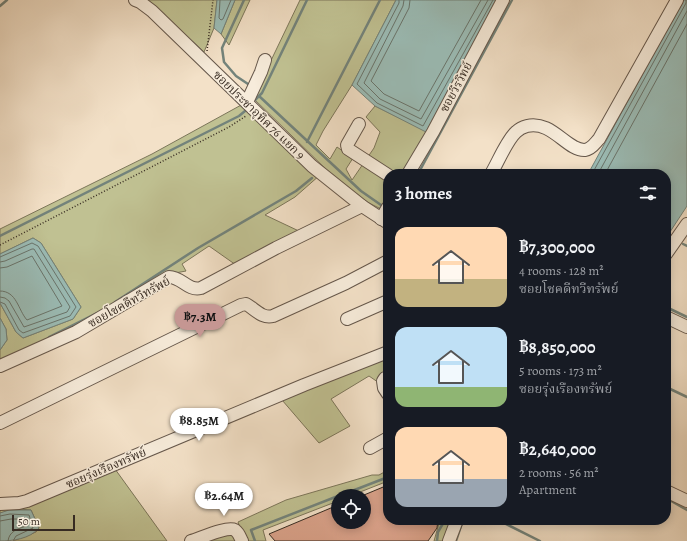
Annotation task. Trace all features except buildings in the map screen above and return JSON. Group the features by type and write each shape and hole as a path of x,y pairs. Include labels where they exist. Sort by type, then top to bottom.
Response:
{"street":[{"name":"ซอยวีรวิทย์","path":"411,169 433,132 503,0"},
{"path":"495,169 512,136 517,130 524,127 538,125 574,146 586,150 592,147 599,139 677,0"},
{"name":"ซอยประชาอุทิศ 76 แยก 9","path":"139,1 152,10 312,166 362,206 383,220"},
{"path":"250,106 265,60"},
{"path":"359,124 348,145 348,149 383,172"},
{"name":"ซอยโชคดีทวีทรัพย์","path":"0,366 76,332 169,277 175,277 189,288 196,290 276,248 362,206"},
{"path":"671,247 687,224"},
{"path":"0,423 241,305 246,304 264,316 272,316 346,283 383,264"},
{"path":"347,319 383,303"},
{"path":"671,319 687,327"},
{"name":"ซอยรุ่งเรืองทรัพย์","path":"0,504 20,504 304,385 383,354"},
{"path":"370,448 383,441"},
{"path":"671,493 687,500"},
{"path":"449,541 455,525"},
{"path":"192,541 225,529 234,530 240,535 242,541"}],"path":[{"path":"205,62 213,0"},
{"path":"0,245 242,120 250,106"}],"green space":[{"path":"147,0 217,0 214,28 204,52"},
{"path":"235,0 250,0 229,45 221,34"},
{"path":"300,0 396,0 352,85 323,131 316,145 330,159 337,147 353,158 346,169 352,180 374,148 380,132 366,117 375,106 426,131 498,0 415,169 383,169 383,211 365,201 332,175 253,98"},
{"path":"243,104 320,175 295,197 265,215 301,232 236,265 209,246 182,264 186,271 175,273 46,342 0,363 0,350 7,340 6,329 0,318 0,303 16,332 23,338 73,319 81,307 41,243 33,238 0,254 0,229 152,154"},
{"path":"383,357 383,386 369,376 331,399 350,426 319,443 282,400"},
{"path":"115,469 167,541 13,541 36,532 39,528 31,510 19,509 0,513 0,507"},
{"path":"383,473 383,483 368,489 331,489 331,504 263,530 266,541 245,541 238,522 286,500 372,475 379,475"},
{"path":"439,525 451,525 445,541 434,541"},
{"path":"232,532 239,541 198,541"}],"water":[{"path":"217,0 235,0 221,34 214,28"},
{"path":"396,0 498,0 426,132 375,106 352,85"},
{"path":"683,0 687,0 687,206 671,230 671,169 591,169"},
{"path":"33,238 41,243 81,307 73,319 23,338 16,332 0,303 0,254"},
{"path":"0,318 6,329 7,340 0,350"},
{"path":"9,510 31,510 39,528 31,535 26,537 10,541 0,541 0,513"}],"waterway":[{"path":"0,6 7,0"},
{"path":"244,0 222,48 224,62 236,76 248,84"},
{"path":"255,100 262,93 307,0"},
{"path":"307,142 380,0"},
{"path":"421,169 512,0"},
{"path":"259,96 361,191 381,205"},
{"path":"0,236 239,116 245,111"},
{"path":"115,302 198,248 296,191 312,178"},
{"path":"683,244 687,246"},
{"path":"671,309 687,317"},
{"path":"49,337 97,313"},
{"path":"671,389 687,397"},
{"path":"357,489 383,479"},
{"path":"255,541 251,530 331,499"},
{"path":"671,501 687,510"},
{"path":"437,541 438,532 442,525"},
{"path":"456,541 461,525"},
{"path":"508,525 540,541"}]}
